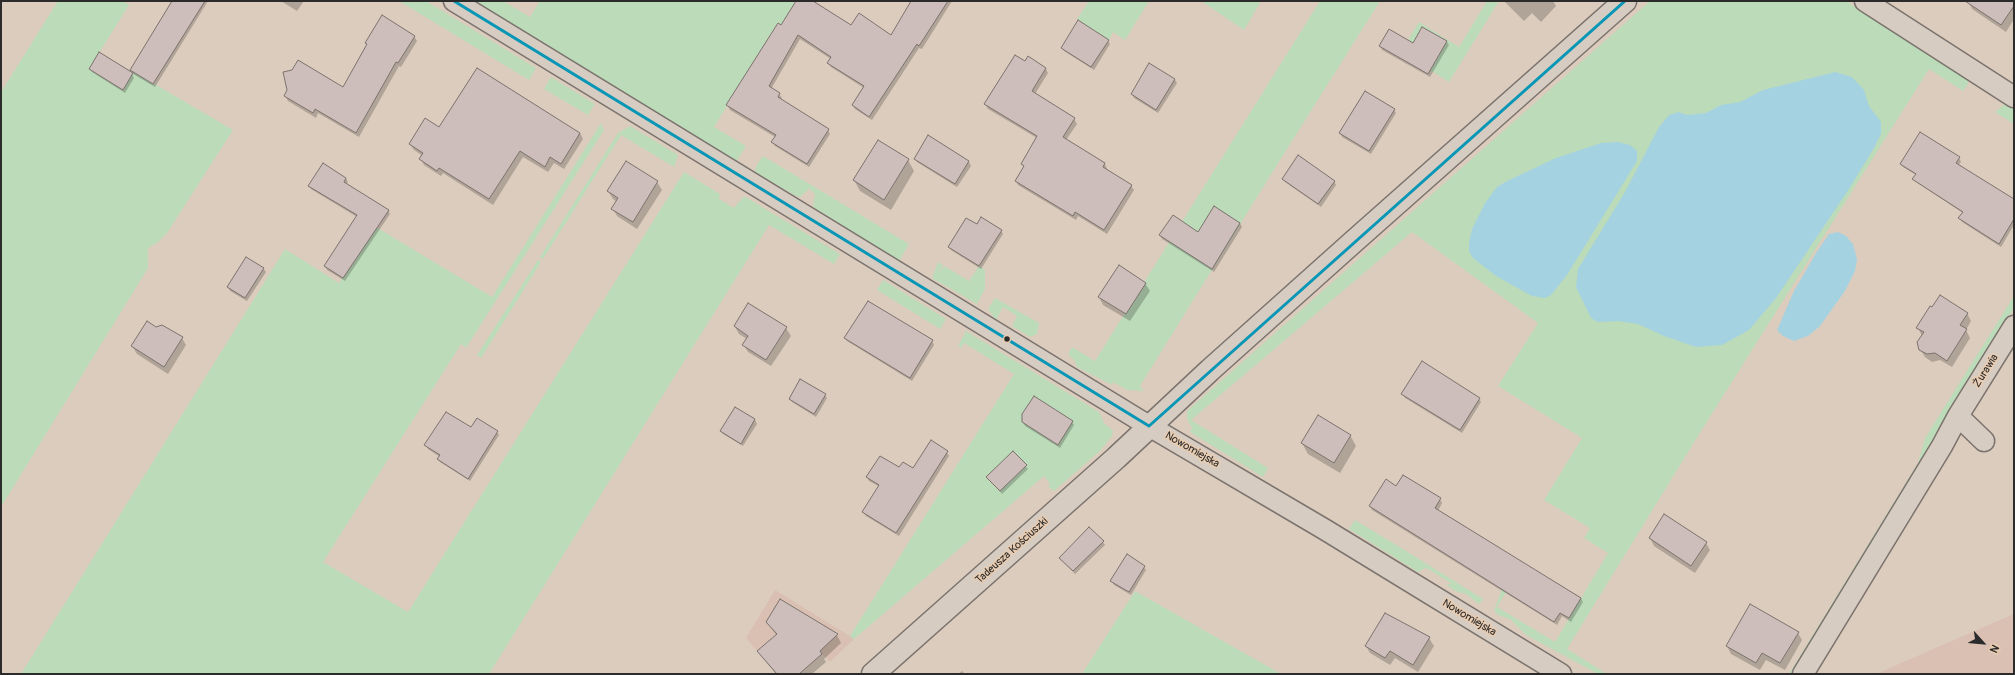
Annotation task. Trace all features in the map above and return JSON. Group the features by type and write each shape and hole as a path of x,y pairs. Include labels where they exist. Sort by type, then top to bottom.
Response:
{"street":[{"name":"Nowomiejska","path":"454,1 1149,426 1324,529 1562,674"},
{"name":"Tadeusza Kościuszki","path":"873,674 1625,1"},
{"path":"1865,1 2014,96"},
{"name":"Żurawia","path":"1803,674 1938,452 1958,416 2014,326"},
{"path":"1958,416 1984,441"}],"shaded area":[{"path":"775,590 854,639 830,662 822,654 799,674 777,674 746,638"},
{"path":"2014,614 2014,674 1876,674 1986,626"}],"green space":[{"path":"58,1 123,1 129,5 89,69 122,90 134,72 233,130 167,233 157,243 148,248 148,268 1,507 1,92"},
{"path":"399,1 426,1 536,68 529,80"},
{"path":"503,1 530,17 540,1 796,1 781,25 778,23 714,127 746,146 736,162 475,2"},
{"path":"1089,1 1149,1 1125,40 1113,32 1109,40 1077,19"},
{"path":"1201,1 1261,1 1244,30"},
{"path":"1320,1 1380,1 1140,386 1144,391 1127,390 1113,382 1112,385 1077,367 1075,361 1068,354 1072,347 1095,361"},
{"path":"1487,1 1499,1 1449,82 1430,70 1447,41 1423,27 1413,43 1408,40 1419,22 1459,47"},
{"path":"1650,1 1846,1 1968,79 1968,84 1963,91 1929,69 1701,431 1567,649 1607,674 1598,674 1526,635 1510,619 1498,615 1494,611 1502,589 1506,592 1497,607 1555,642 1608,553 1584,538 1590,528 1544,500 1582,438 1498,386 1538,323 1412,232 1191,420 1268,468 1263,477 1190,432 1192,428 1187,419 1187,411","holes":["1739,116 1655,135 1663,121 1667,123"]},
{"path":"551,77 595,104 588,115 544,89"},
{"path":"2005,104 2014,109 2014,124 1995,112"},
{"path":"601,123 604,130 466,348 461,344 323,562 408,612 684,172 720,194 719,199 734,208 744,196 840,254 834,264 769,225 489,674 21,674 285,249 339,283 376,227 492,297"},
{"path":"630,126 678,155 674,167 621,135 543,259 540,257 618,133"},
{"path":"763,156 909,244 899,261 813,207 815,193 812,192 810,188 800,197 796,196 756,173 755,170"},
{"path":"538,260 541,262 481,358 477,355"},
{"path":"938,262 943,265 938,275 944,266 969,281 979,266 985,270 985,289 977,304 932,278"},
{"path":"883,280 946,319 940,329 877,290"},
{"path":"2014,296 2014,308 1940,427 1943,431 1796,674 1789,674 1918,463 1925,438"},
{"path":"995,298 1039,323 1037,334 1030,337 1012,326 1017,316 1003,307 996,320 988,309"},
{"path":"966,331 1099,412 1104,423 1113,431 1112,436 1100,451 1054,491 1048,486 1050,484 1044,476 854,639 850,636 1014,374 964,343 961,348 958,346"},
{"path":"1355,520 1483,599 1479,604 1466,594 1455,591 1446,584 1452,584 1430,570 1425,568 1418,572 1349,529"},
{"path":"1135,591 1281,674 1082,674"}],"water":[{"path":"1835,72 1852,77 1864,90 1869,106 1881,122 1881,134 1849,189 1776,298 1749,330 1722,345 1696,347 1664,336 1638,324 1618,321 1598,322 1591,318 1576,287 1578,269 1625,192 1659,127 1669,115 1679,112 1687,115 1706,113 1721,105 1740,102 1763,90"},
{"path":"1618,142 1630,145 1637,151 1637,161 1567,275 1551,295 1545,298 1532,296 1496,276 1473,258 1469,251 1472,229 1485,203 1497,187 1556,158 1601,143"},
{"path":"1838,232 1846,236 1853,244 1857,259 1855,271 1845,291 1820,326 1808,336 1794,341 1783,336 1777,330 1794,291 1829,234"}],"building":[{"path":"172,1 205,1 153,84 130,70"},
{"path":"796,1 813,1 851,25 859,13 891,35 911,1 948,1 919,46 917,44 869,117 852,105 864,86 827,63 831,57 798,35 769,86 780,93 778,97 829,129 807,164 771,142 776,135 726,105 778,23 781,25"},
{"path":"1965,1 2014,1 2014,6 2001,25"},
{"path":"382,15 415,36 398,63 396,62 356,133 315,109 313,113 284,96 287,90 283,72 292,70 298,60 343,87 367,44 365,43"},
{"path":"1078,20 1109,40 1091,67 1061,48"},
{"path":"1422,27 1447,41 1428,74 1379,46 1389,29 1413,43"},
{"path":"99,52 133,73 123,90 89,69"},
{"path":"1015,55 1025,61 1028,56 1046,68 1032,91 1075,118 1063,137 1105,163 1103,167 1132,185 1104,230 1075,212 1073,216 1015,181 1024,166 1021,164 1037,136 984,104"},
{"path":"1149,63 1175,79 1156,110 1131,94"},
{"path":"477,68 580,133 561,164 550,157 545,167 520,151 489,199 439,168 437,171 419,159 423,153 409,144 425,118 439,127"},
{"path":"1365,91 1395,109 1369,151 1339,133"},
{"path":"1920,132 1960,157 1956,163 2014,199 2014,219 1999,244 1958,218 1963,212 1912,179 1916,174 1900,164"},
{"path":"928,135 969,161 955,184 914,159"},
{"path":"878,140 909,159 884,200 853,180"},
{"path":"1298,155 1335,181 1318,204 1282,179"},
{"path":"626,161 658,181 633,222 611,209 618,198 607,191"},
{"path":"323,163 346,178 344,182 389,210 343,278 324,266 357,215 308,186"},
{"path":"1214,206 1240,223 1212,269 1159,235 1173,215 1198,232"},
{"path":"981,217 1002,230 979,266 948,247 966,218 977,224"},
{"path":"246,257 264,268 245,298 227,287"},
{"path":"1119,265 1146,283 1126,314 1098,297"},
{"path":"1940,295 1968,313 1960,325 1967,329 1947,361 1935,353 1927,354 1919,350 1917,342 1924,332 1916,328 1930,306 1932,307"},
{"path":"868,301 933,340 910,378 844,338"},
{"path":"748,303 787,327 766,360 742,345 748,336 734,326"},
{"path":"147,321 156,327 162,325 183,337 164,367 131,346"},
{"path":"1422,361 1480,398 1460,430 1401,394"},
{"path":"800,379 826,394 814,414 789,399"},
{"path":"1034,396 1073,421 1058,445 1022,422 1022,414"},
{"path":"735,407 755,419 741,444 720,431"},
{"path":"446,412 471,427 477,418 498,431 468,479 437,459 440,455 424,445"},
{"path":"1318,415 1351,435 1334,463 1301,443"},
{"path":"931,440 948,451 896,533 862,512 879,485 866,477 880,456 899,467 903,462 913,468"},
{"path":"1013,451 1027,465 1000,491 986,477"},
{"path":"1403,475 1441,498 1435,508 1581,598 1569,618 1560,613 1554,622 1369,506 1386,479 1396,486"},
{"path":"1664,514 1707,542 1691,566 1649,538"},
{"path":"1089,527 1104,541 1073,571 1059,558"},
{"path":"1127,554 1145,566 1129,592 1110,581"},
{"path":"780,599 838,634 820,651 822,654 799,674 777,674 757,651 777,634 766,622"},
{"path":"1750,604 1799,632 1780,663 1762,653 1756,663 1726,646"},
{"path":"1385,613 1430,637 1413,665 1390,651 1385,658 1365,646"}],"transit line":[{"path":"454,1 1149,426"},
{"path":"1149,426 1625,1"}]}
